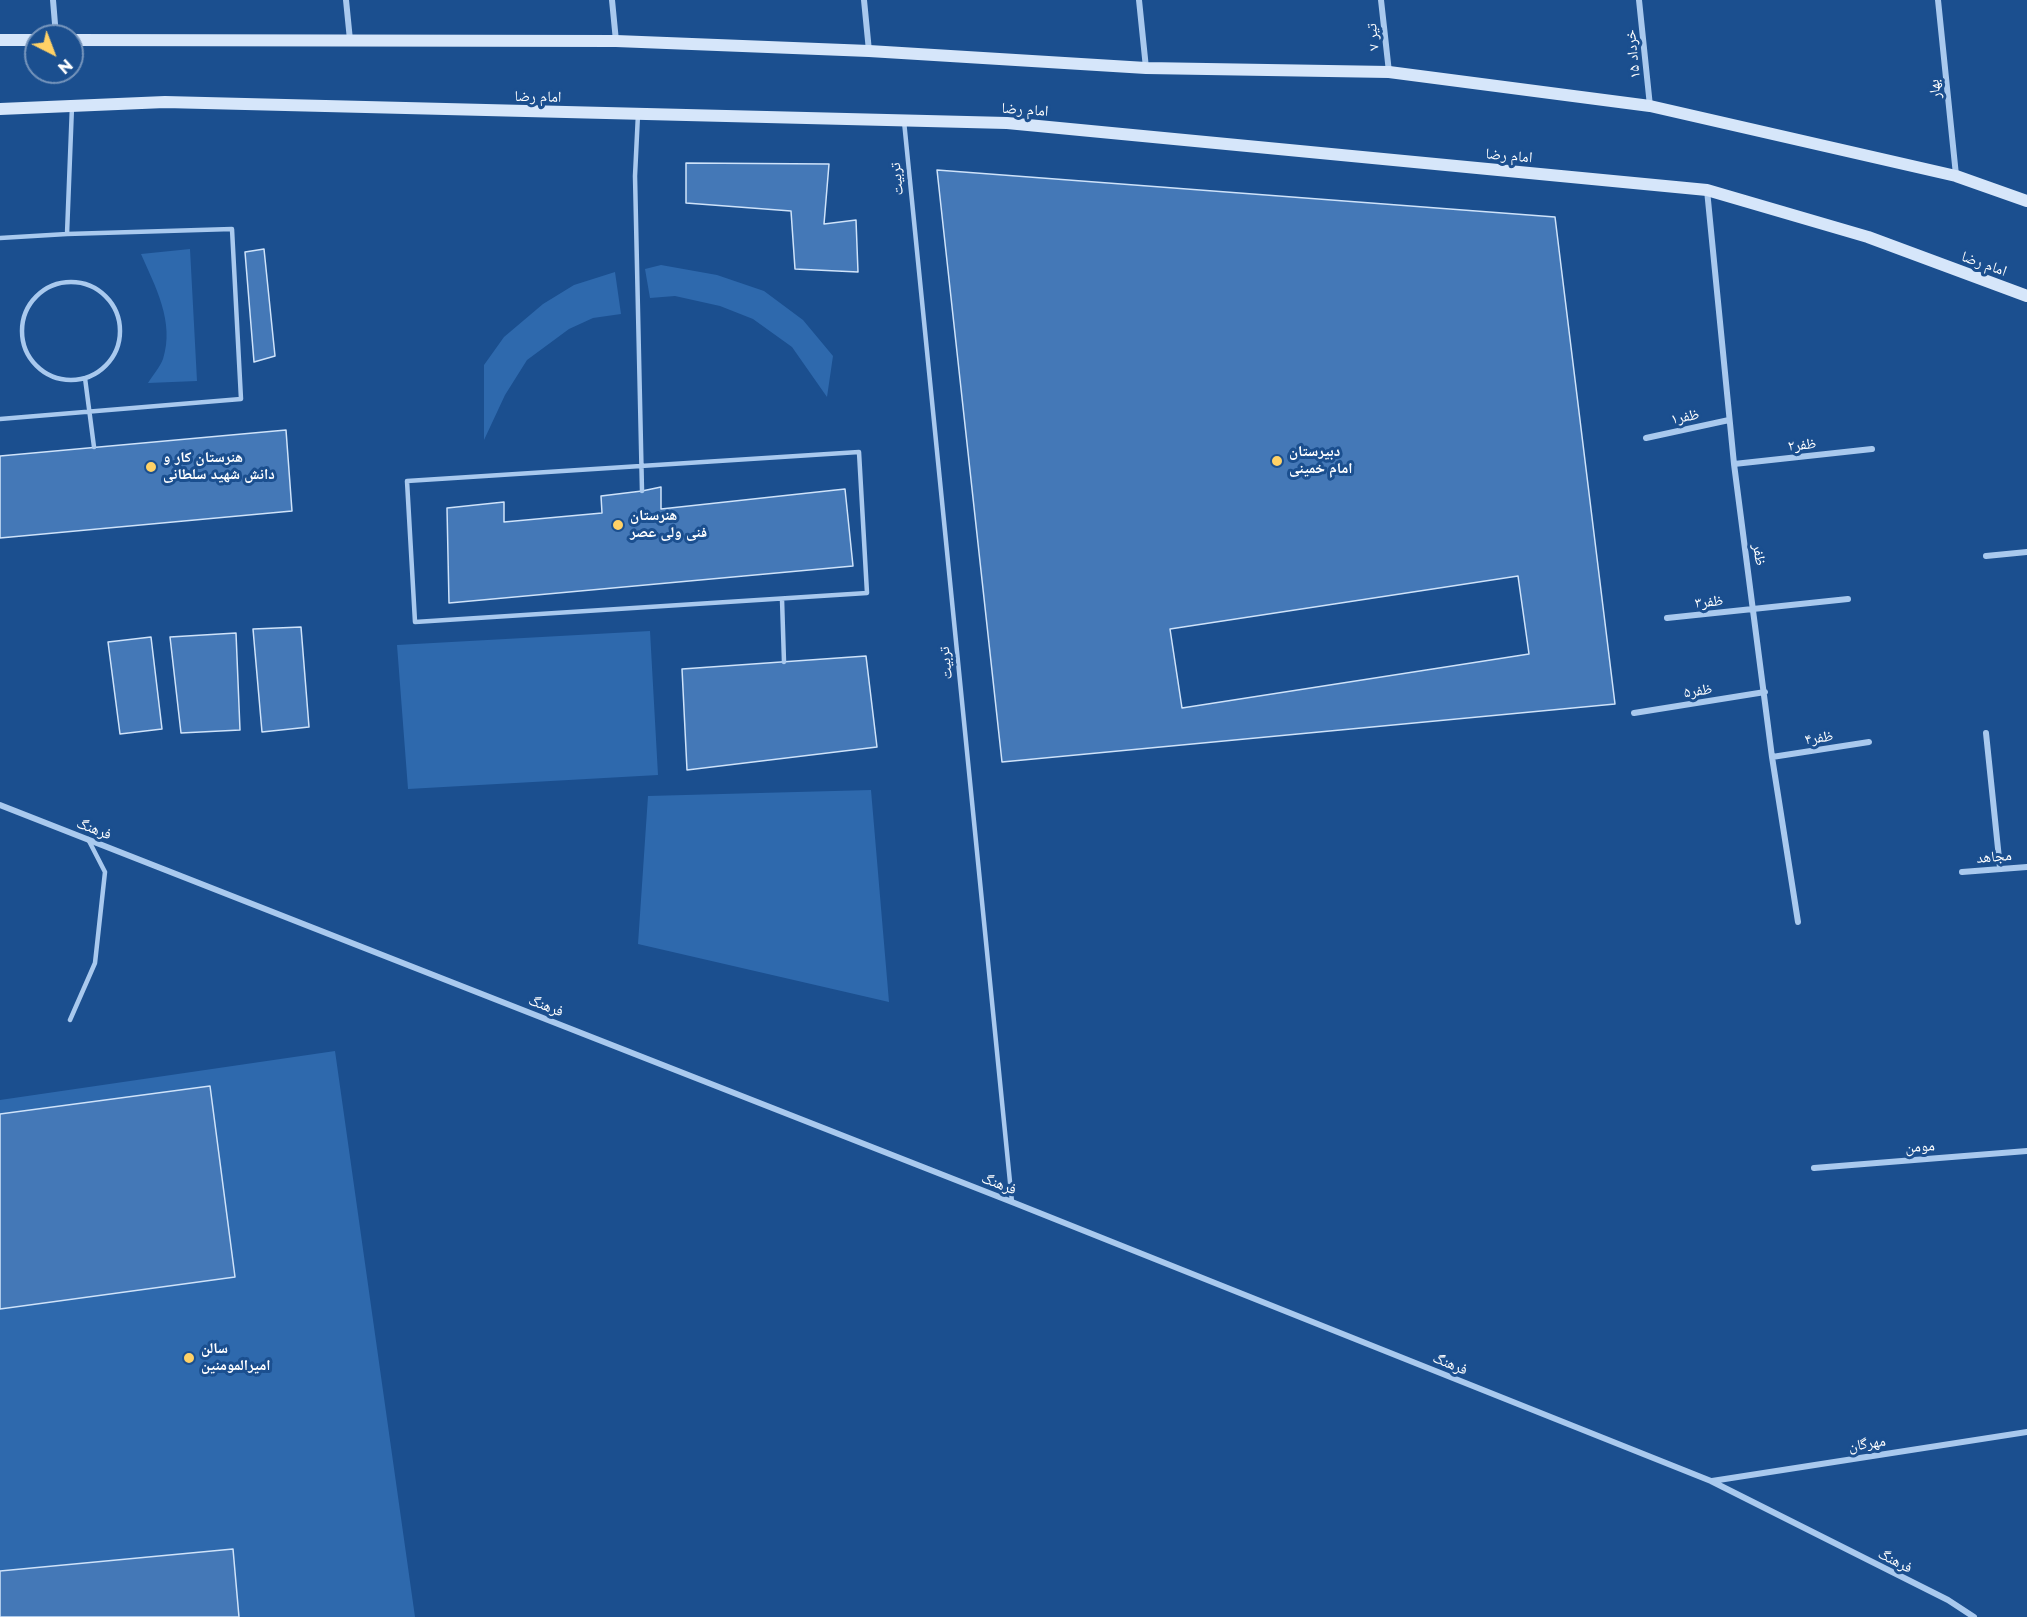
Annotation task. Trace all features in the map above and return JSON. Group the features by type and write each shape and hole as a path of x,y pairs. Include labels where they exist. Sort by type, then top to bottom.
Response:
{"street":[{"path":"53,0 55,24"},
{"path":"346,0 350,40"},
{"path":"612,0 616,41"},
{"path":"864,0 868,51"},
{"path":"1139,0 1146,68"},
{"name":"۷ تیر","path":"1381,0 1389,72"},
{"name":"۱۵ خرداد","path":"1639,0 1650,106"},
{"name":"بهار","path":"1938,0 1956,176"},
{"path":"0,40 24,40"},
{"path":"84,40 616,41 868,51 1146,68 1389,72 1650,106 1956,176 2027,201"},
{"name":"امام رضا","path":"0,109 165,102 1007,123 1707,190 1868,237 2027,296"},
{"name":"ظفر","path":"1707,190 1734,464 1772,757 1797,922"},
{"name":"ظفر۱","path":"1646,438 1729,420"},
{"name":"ظفر۲","path":"1734,464 1872,449"},
{"path":"1986,556 2027,552"},
{"name":"ظفر۳","path":"1667,618 1848,599"},
{"name":"ظفر۵","path":"1634,713 1765,693"},
{"path":"1986,733 2000,868"},
{"name":"ظفر۴","path":"1772,757 1869,742"},
{"name":"فرهنگ","path":"0,805 1012,1202 1711,1481 1948,1600 1974,1617"},
{"name":"مجاهد","path":"1962,872 2027,867"},
{"name":"مومن","path":"1814,1168 2027,1151"},
{"name":"مهرگان","path":"1711,1481 2027,1432"}],"lane":[{"path":"67,234 72,106"},
{"path":"638,114 636,176 642,491"},
{"name":"تربیت","path":"904,121 1012,1202"},
{"path":"0,238 232,229 241,399 0,418"},
{"path":"67,281 83,282 98,289 110,300 118,314 121,330 118,345 111,360 99,371 85,378 69,380 52,376 38,368 25,347 23,323 28,308 38,295 51,285 67,281"},
{"path":"85,378 94,447"},
{"path":"859,452 867,593 415,622 407,482 640,467 859,452"},
{"path":"782,599 784,662"},
{"path":"70,1020 95,963 102,904 105,872 88,839"}],"shaded area":[{"path":"190,249 197,381 148,383 163,359 167,331 162,305 141,254"},
{"path":"661,265 717,275 764,291 803,320 833,356 827,397 792,347 753,319 720,306 675,296 650,298 645,269"},
{"path":"615,272 621,314 593,318 569,329 527,360 505,395 484,440 484,365 504,337 543,304 574,285"},
{"path":"650,631 658,775 408,789 397,645"},
{"path":"871,790 889,1002 638,944 648,796"},
{"name":"سالن امیرالمومنین","path":"335,1051 415,1617 0,1617 0,1100"}],"building":[{"path":"686,163 829,164 824,224 856,220 858,272 795,269 791,211 686,203"},
{"name":"دبیرستان امام خمینی","path":"937,170 1555,217 1615,704 1002,762"},
{"path":"264,249 275,356 254,362 245,252"},
{"path":"286,430 292,511 0,538 0,456"},
{"path":"661,487 661,509 845,489 853,566 449,603 447,508 504,502 504,522 602,513 601,496"},
{"path":"1518,576 1529,654 1182,708 1170,629"},
{"path":"301,627 309,727 262,732 253,629"},
{"path":"236,633 240,730 181,733 170,637"},
{"path":"151,637 162,729 120,734 108,642"},
{"path":"866,656 877,747 687,770 682,669"},
{"path":"210,1086 235,1277 0,1309 0,1114"},
{"path":"233,1549 239,1617 0,1617 0,1571"}],"place":[{"name":"دبیرستان امام خمینی","path":"1277,461"},
{"name":"هنرستان کار و دانش شهید سلطانی","path":"151,467"},
{"name":"هنرستان فنی ولی عصر","path":"618,525"},
{"name":"سالن امیرالمومنین","path":"189,1358"}]}
